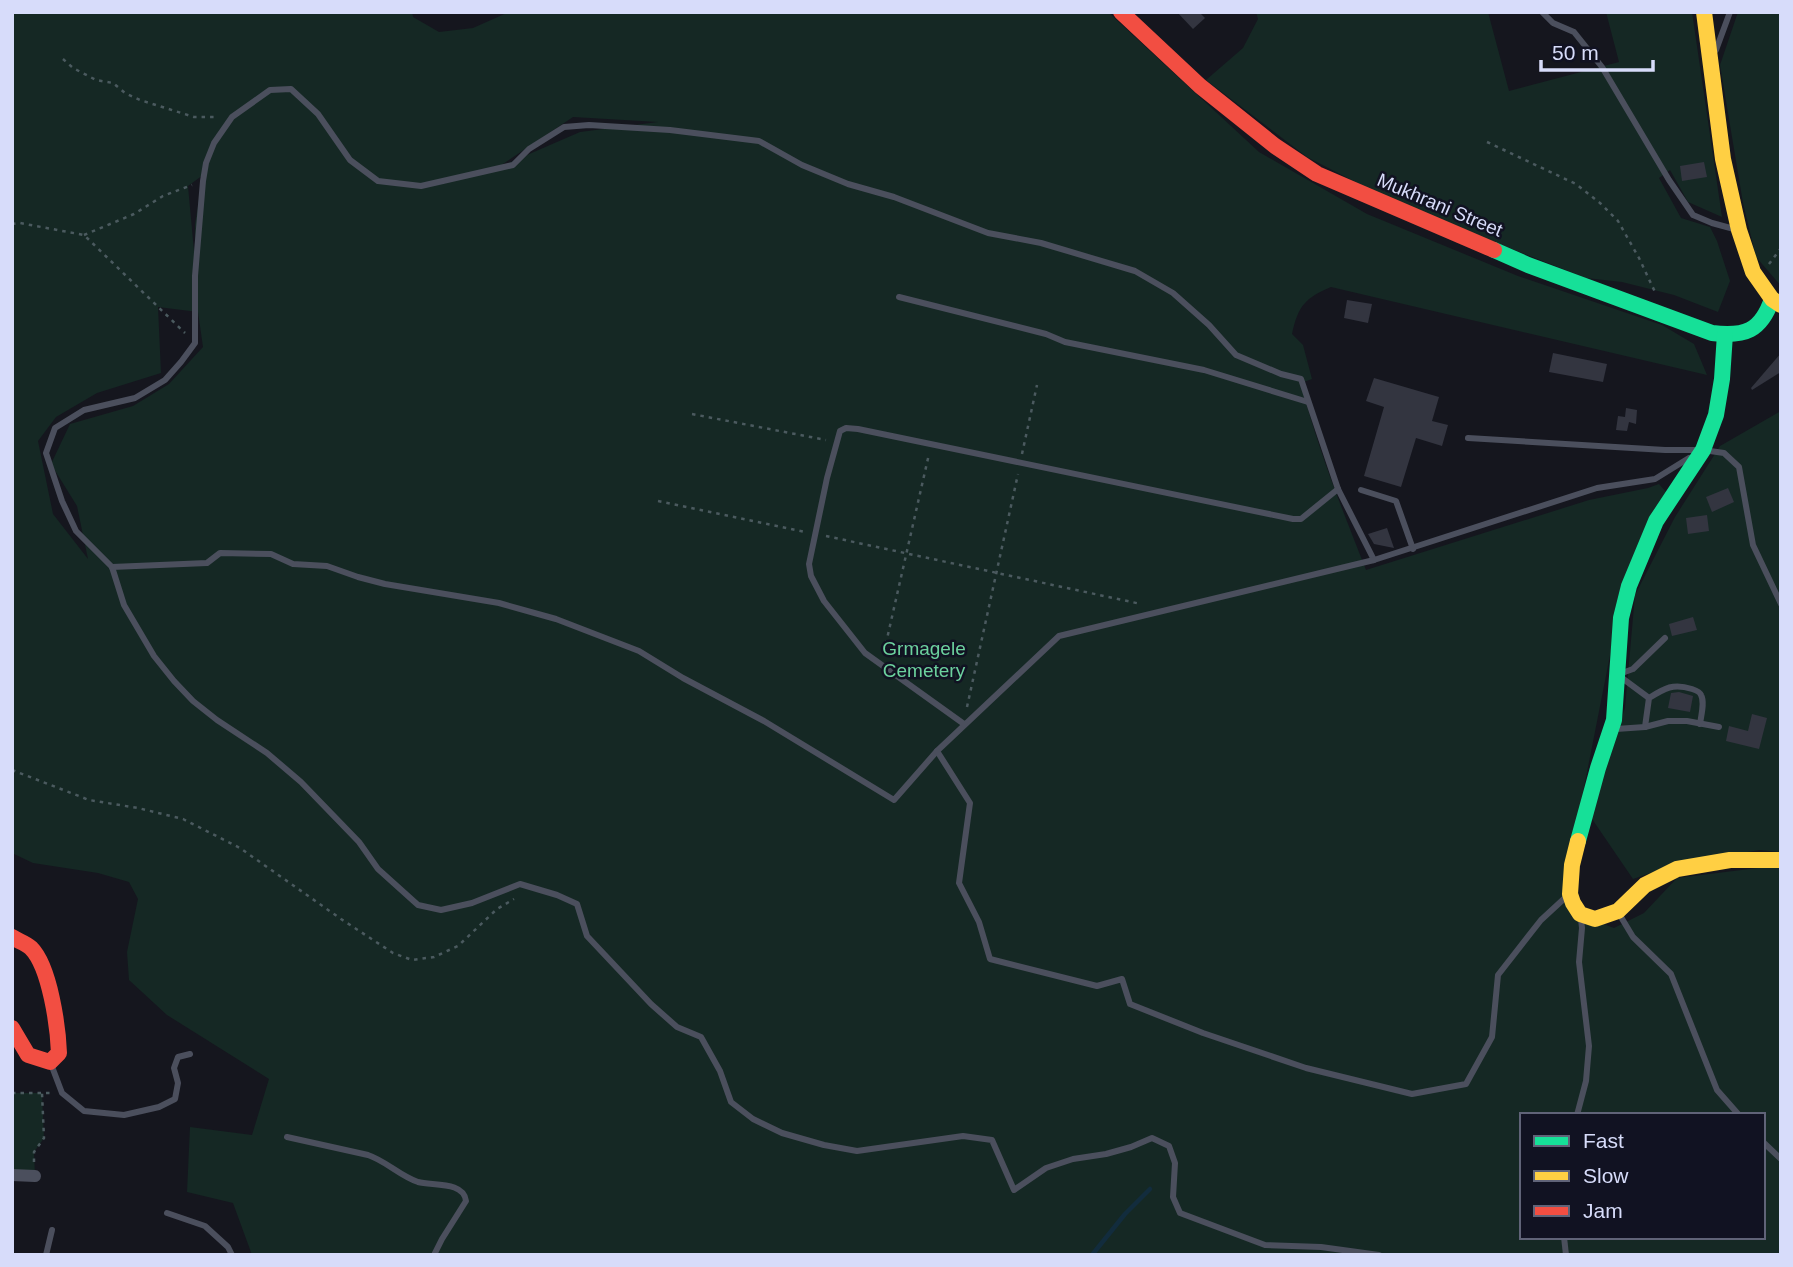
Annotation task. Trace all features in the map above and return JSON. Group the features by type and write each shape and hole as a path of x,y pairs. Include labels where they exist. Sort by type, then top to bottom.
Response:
{"street":[{"name":"Mukhrani Street","path":"1121,12 1200,86 1275,146 1317,174 1528,265 1725,334"},
{"path":"1704,12 1723,159 1740,230 1753,272 1777,302 1755,328 1725,334 1716,415 1703,450 1656,521 1629,586 1621,618 1614,720 1578,840 1572,865 1570,894 1580,914 1595,919 1618,911 1645,885 1677,869 1730,860 1781,860"},
{"path":"12,937 32,949 44,972 58,1027 59,1053 50,1062 28,1055 12,1028"},
{"path":"12,1175 35,1176"}],"lane":[{"path":"1542,12 1553,23 1574,32 1602,67 1669,180 1693,215 1740,230"},
{"path":"1711,65 1730,12"},
{"path":"1374,560 1338,489 1301,379 1281,374 1236,355 1173,293 1135,271 1041,243 988,233 894,197 848,184 802,165 760,141 670,130 589,125 564,127 529,149 513,165 421,186 378,181 350,160 318,114 291,89 270,90 232,117 214,144 206,163 202,181 195,276 195,343 164,380 135,398 84,410 55,428 46,453 62,501 76,530 112,567 124,605 154,656 193,701 267,753 301,782 353,834 378,869 418,905 441,910 472,903 520,884 577,904 587,936 651,1004 677,1027 701,1037 720,1071 731,1102 753,1119 782,1133 857,1151 963,1136 992,1140 1014,1190 1046,1168 1073,1159 1131,1147 1152,1138 1169,1146 1175,1163 1173,1198 1180,1213 1265,1245 1321,1247 1379,1255"},
{"path":"898,298 1046,334 1065,342 1204,370 1308,402"},
{"path":"964,724 865,653 824,601 811,576 809,565 815,534 840,431 846,428 858,429 1293,519 1301,519 1338,489"},
{"path":"1468,438 1724,453 1739,467 1753,545 1781,604"},
{"path":"112,567 207,563 220,553 271,554 293,564 327,566 385,584 499,603 556,619 639,652 764,721 894,800 936,751 1059,636 1413,549 1597,488 1655,479 1703,450"},
{"path":"1361,490 1396,501 1413,549"},
{"path":"1617,675 1633,668 1665,638"},
{"path":"1617,675 1649,698"},
{"path":"1649,698 1675,685 1695,690 1701,694 1703,700 1700,724"},
{"path":"1645,727 1649,698"},
{"path":"1611,730 1645,727 1668,721 1687,721 1719,727"},
{"path":"936,751 970,803 959,883 979,922 990,959 1097,986 1122,979 1130,1003 1191,1028 1306,1068 1412,1094 1466,1084 1492,1037 1498,975 1541,920 1570,894"},
{"path":"1618,911 1633,937 1671,974 1717,1090 1736,1113"},
{"path":"1578,1113 1586,1081 1589,1046 1579,962 1582,928 1580,914"},
{"path":"50,1062 62,1093 84,1111 124,1115 159,1107 175,1098 178,1083 174,1068 178,1058 190,1054"},
{"path":"287,1137 368,1155 380,1159 416,1181 460,1189 466,1201 434,1255"},
{"path":"1765,1144 1781,1159"},
{"path":"167,1213 205,1226 228,1247 232,1255"},
{"path":"46,1255 52,1230"}],"path":[{"path":"63,59 73,68 96,80 113,83 140,100 194,117 232,117"},
{"path":"1487,142 1576,184 1600,203 1618,221 1665,314"},
{"path":"12,223 84,235 134,214 163,196 202,181"},
{"path":"84,235 195,343"},
{"path":"964,724 1037,385"},
{"path":"692,414 836,442"},
{"path":"881,664 932,444"},
{"path":"658,500 1165,610"},
{"path":"12,771 89,800 183,819 240,848 393,953 412,960 434,957 458,946 497,909 533,888"},
{"path":"12,1093 62,1093"},
{"path":"35,1176 34,1152 44,1138 42,1093"}],"green space":[{"name":"Grmagele Cemetery","path":"412,12 413,17 439,32 473,28 509,12 1108,12 1259,152 1367,214 1518,276 1662,325 1694,344 1707,375 1331,287 1304,304 1292,334 1303,345 1312,379 1301,383 1330,478 1366,570 1589,500 1659,484 1667,493 1616,625 1577,823 1574,913 1614,928 1644,913 1677,878 1781,865 1781,1255 252,1255 233,1203 187,1192 190,1127 252,1135 269,1079 167,1015 129,980 127,952 138,899 129,882 98,873 33,863 12,853 12,14","holes":["573,117 658,122 580,132 497,168","203,175 195,224 195,262 188,186","158,307 198,312 203,347 169,384 133,406 70,424 51,464 77,506 88,559 53,514 38,441 56,417 97,393 161,373"]},
{"path":"1256,12 1488,12 1509,91 1619,62 1606,12 1692,12 1722,217 1688,202 1670,170 1659,178 1681,218 1710,227 1717,241 1730,281 1718,312 1674,295 1622,282 1586,278 1402,206 1307,157 1206,80 1243,48 1258,19"},
{"path":"1738,12 1781,12 1781,286 1756,257 1743,203 1720,65"},
{"path":"1781,411 1781,852 1760,850 1680,863 1633,879 1590,816 1625,708 1635,595 1675,517 1720,446"},
{"path":"12,1093 42,1093 44,1138 34,1152 35,1176 12,1175"}],"building":[{"path":"1177,12 1199,12 1205,18 1193,29"},
{"path":"1704,162 1707,177 1682,181 1680,166"},
{"path":"1347,300 1372,304 1368,323 1344,318"},
{"path":"1553,353 1607,364 1603,382 1549,372"},
{"path":"1781,353 1781,372 1752,390 1751,388"},
{"path":"1374,378 1439,397 1432,421 1448,425 1442,446 1416,438 1401,487 1364,476 1384,407 1366,401"},
{"path":"1626,408 1637,410 1636,424 1629,422 1627,431 1616,430 1618,416 1625,417"},
{"path":"1728,488 1734,502 1712,512 1706,497"},
{"path":"1707,515 1709,531 1688,534 1686,518"},
{"path":"1387,528 1394,548 1374,544 1368,534"},
{"path":"1693,617 1697,630 1672,636 1669,624"},
{"path":"1671,693 1693,696 1690,712 1668,708"},
{"path":"1752,714 1767,718 1759,749 1726,741 1729,726 1748,731"}],"waterway":[{"path":"1092,1255 1125,1214 1150,1189"}],"traffic: fast":[{"path":"1494,250 1712,333 1734,334 1750,330 1763,318 1772,299"},
{"path":"1578,841 1614,720 1621,618 1629,586 1656,521 1703,450 1716,415 1725,334"}],"traffic: slow":[{"path":"1704,12 1723,159 1739,230 1753,272 1772,299 1781,305"},
{"path":"1578,841 1572,865 1570,894 1580,914 1595,919 1618,911 1645,885 1677,869 1730,860 1781,860"}],"traffic: jam":[{"path":"1121,12 1200,86 1275,146 1317,174 1494,250"},
{"path":"12,937 31,948 43,969 55,1013 59,1053 50,1062 28,1055 12,1028"}]}
